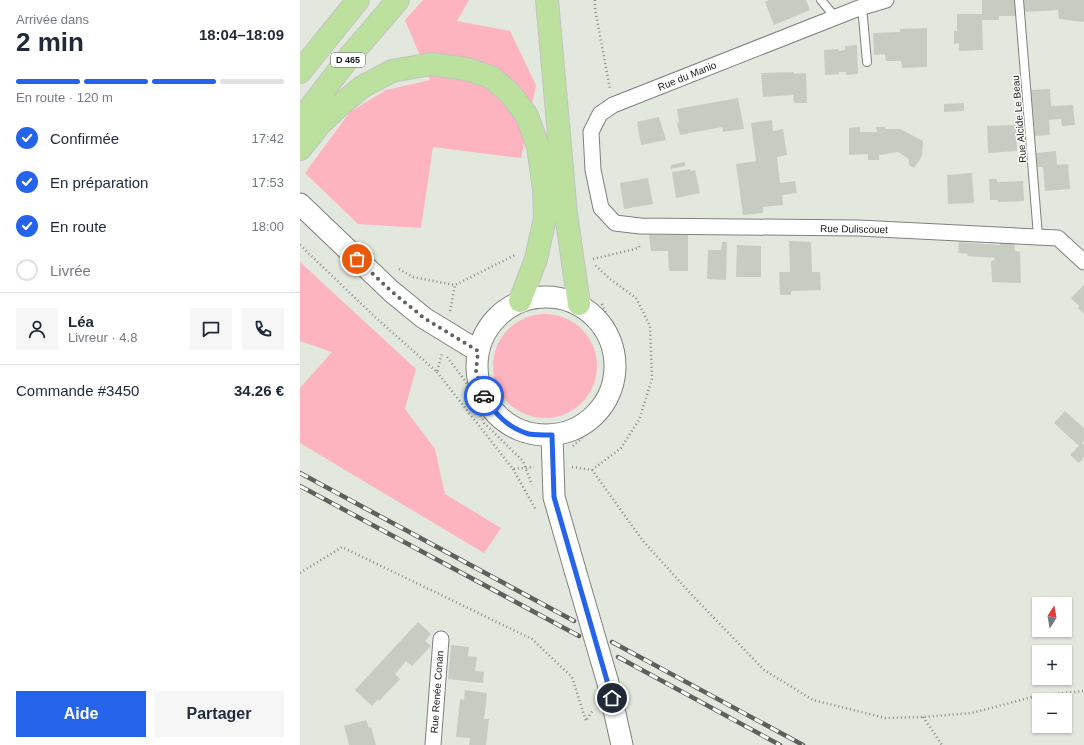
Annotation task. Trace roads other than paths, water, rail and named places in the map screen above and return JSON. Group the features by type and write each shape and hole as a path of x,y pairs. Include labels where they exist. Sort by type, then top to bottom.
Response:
{"highway":[{"name":"D 465","path":"300,72 358,0"},
{"name":"D 465","path":"300,121 350,56 398,0"},
{"path":"547,0 566,214 588,301"},
{"path":"300,148 320,124 339,106 362,87 392,71 431,64 468,69 491,77 510,93 527,116 538,146 544,189 545,218 536,259 520,301"}],"main road":[{"path":"300,204 391,291 424,318 478,351"},
{"path":"550,296 588,301 591,312 601,323 609,336 614,350 616,365 610,394 602,407 592,418 580,427 566,433 552,435 530,434 510,426 493,412 482,393 476,372 478,351 486,330 501,313 520,301 535,297 550,296"},
{"path":"552,435 554,497 608,683 622,740"}],"street":[{"name":"Rue du Manio","path":"615,223 601,208 593,170 591,132 600,114 613,105 835,17 861,7 886,0"},
{"name":"Rue Duliscouet","path":"615,223 640,226 859,228 1038,236 1058,238 1084,262"},
{"name":"Rue Renée Conan","path":"433,745 441,639"}],"lane":[{"path":"821,0 835,17"},
{"name":"Rue Alcide Le Beau","path":"1020,0 1038,236"},
{"path":"861,7 864,17 867,62"}],"railway":[{"path":"300,473 574,621"},
{"path":"300,486 579,636"},
{"path":"612,642 803,745"},
{"path":"618,657 780,745"}]}
